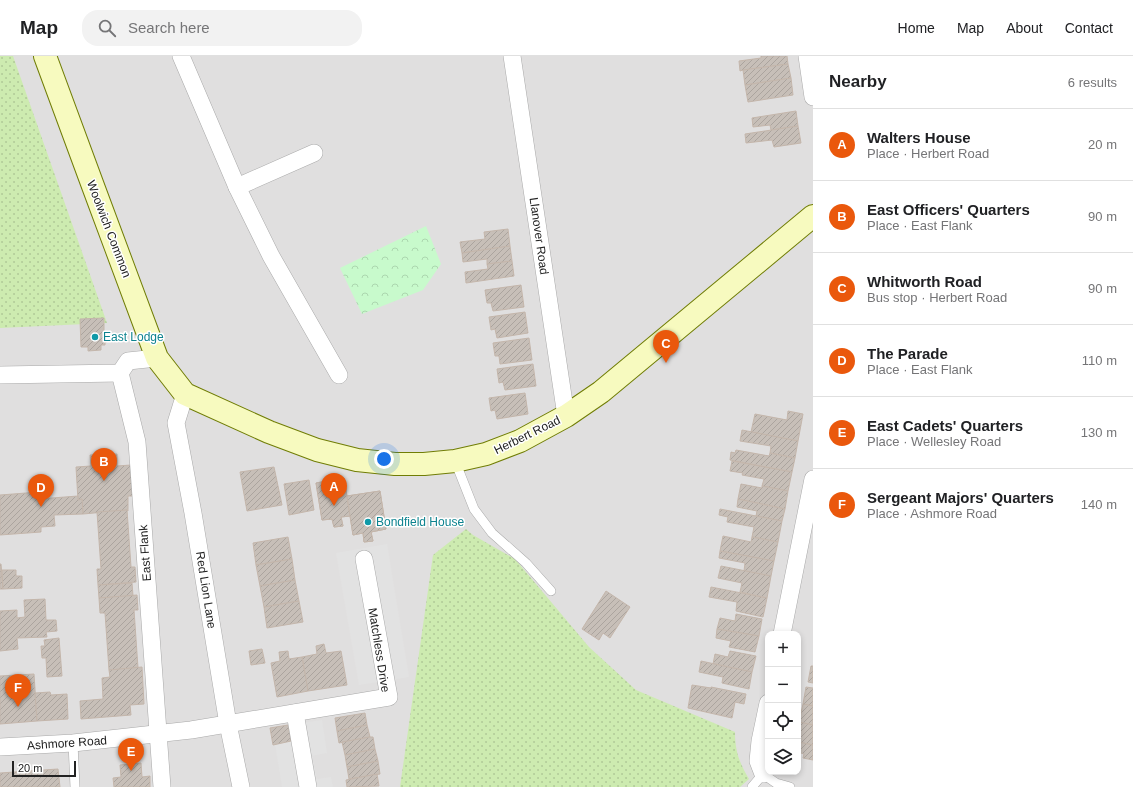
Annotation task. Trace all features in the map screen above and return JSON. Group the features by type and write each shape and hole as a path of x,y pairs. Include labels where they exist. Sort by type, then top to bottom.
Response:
{"street":[{"name":"Woolwich Common","path":"45,56 158,358 185,394"},
{"path":"181,56 238,187 271,256 339,375"},
{"name":"Llanover Road","path":"512,56 566,416"},
{"path":"809,65 813,97"},
{"path":"238,187 314,153"},
{"name":"Herbert Road","path":"185,394 268,432 317,450 357,460 395,464 424,464 455,461 486,454 520,441 566,416 601,392 813,216"},
{"path":"0,375 120,373 128,361 158,358"},
{"name":"East Flank","path":"120,373 137,442 162,787"},
{"name":"Red Lion Lane","path":"185,394 176,423 193,513 228,724 241,787"},
{"path":"783,631 813,479"},
{"name":"Matchless Drive","path":"228,724 389,697 364,559"},
{"path":"295,713 308,787"},
{"path":"758,781 760,741 765,717"},
{"name":"Ashmore Road","path":"0,747 73,743 158,735 228,724"}],"lane":[{"path":"455,461 474,509 492,533 526,563 551,591"},
{"path":"73,743 75,787"},
{"path":"758,781 776,783 790,787"}],"shaded area":[{"path":"0,56 813,56 813,787 0,787"},
{"path":"387,544 409,677 359,685 336,553"},
{"path":"322,720 327,753 312,756 317,779 331,777 333,787 282,787 275,744 291,741 288,725"}],"green space":[{"path":"0,56 13,56 107,323 0,328"},
{"path":"426,226 441,264 423,290 362,314 340,268"},
{"path":"466,529 473,535 515,559 589,647 636,690 735,732 738,756 749,779 740,787 400,787 433,555"}],"building":[{"path":"761,56 787,56 788,64 740,71 739,61 761,58"},
{"path":"788,64 791,78 745,85 743,70"},
{"path":"791,78 793,95 748,102 745,85"},
{"path":"796,111 798,126 771,130 770,125 753,127 752,118"},
{"path":"798,126 801,143 774,147 772,140 746,143 745,134"},
{"path":"508,229 510,246 462,253 460,242 485,239 484,232"},
{"path":"510,246 512,261 487,264 487,259 463,262 462,253"},
{"path":"512,261 514,276 466,283 465,272 488,269 487,264"},
{"path":"521,285 524,307 493,311 491,303 487,303 485,290"},
{"path":"525,312 528,333 497,338 495,329 491,330 489,317"},
{"name":"East Lodge","path":"104,318 104,332 108,333 109,340 105,343 105,345 101,345 101,350 88,351 88,347 81,347 80,319"},
{"path":"529,338 532,360 500,364 499,356 495,356 493,343"},
{"path":"533,364 536,386 505,390 503,382 499,383 497,369"},
{"path":"525,393 528,414 497,419 495,410 491,411 489,398"},
{"path":"788,411 803,414 798,441 751,432 755,414 787,420"},
{"path":"742,430 798,441 795,458 770,453 771,446 740,441"},
{"path":"736,450 769,456 770,453 795,458 792,472 730,460 731,452 735,453"},
{"path":"117,454 117,466 131,465 133,496 128,496 128,511 83,514 82,499 78,500 76,467 91,466 90,455"},
{"path":"732,461 792,472 788,491 762,486 764,479 730,471"},
{"path":"274,467 282,505 247,511 240,472"},
{"path":"344,478 347,496 380,491 386,529 371,532 373,541 364,542 363,533 353,535 350,516 341,517 343,526 334,527 332,519 322,520 316,483"},
{"path":"344,478 350,516 341,517 343,526 334,527 332,519 322,520 316,483"},
{"path":"309,480 314,510 289,515 284,484"},
{"path":"741,484 788,491 785,509 738,499"},
{"name":"Bondfield House","path":"380,491 386,529 371,532 373,541 364,542 363,533 353,535 347,496"},
{"path":"39,492 39,499 78,496 78,500 82,499 83,514 54,515 55,526 41,527 41,532 0,535 0,495"},
{"path":"738,499 785,509 782,521 756,516 757,511 737,507"},
{"path":"720,509 782,521 778,542 752,537 754,527 727,522 728,517 719,515"},
{"path":"127,510 131,567 135,567 136,582 98,585 97,569 101,569 97,512"},
{"path":"723,536 751,542 752,537 778,542 774,561 720,551"},
{"path":"288,537 292,559 256,565 253,543"},
{"path":"720,551 774,561 771,576 744,571 745,563 719,558"},
{"path":"292,559 295,580 260,586 256,565"},
{"path":"1,564 3,589 0,589"},
{"path":"721,566 771,576 767,598 740,592 742,583 718,578"},
{"path":"2,570 16,570 16,576 22,576 22,588 3,589"},
{"path":"295,580 299,601 264,607 260,586"},
{"path":"132,583 133,596 99,598 98,585"},
{"path":"711,587 767,598 763,617 736,611 737,602 709,597"},
{"path":"606,591 630,607 610,638 603,633 599,640 582,629"},
{"path":"137,595 138,610 134,610 138,668 109,670 105,613 100,613 99,598"},
{"path":"45,599 46,620 56,620 57,631 46,632 47,637 17,638 18,649 0,651 0,611 17,610 17,618 25,617 24,600"},
{"path":"299,601 303,622 267,628 264,607"},
{"path":"736,614 762,619 759,636 717,629 720,618 735,621"},
{"path":"717,629 759,636 755,652 729,647 731,641 716,638"},
{"path":"59,638 62,676 47,677 46,658 42,658 41,646 45,646 44,640"},
{"path":"324,644 326,653 341,651 347,685 308,691 302,657 317,654 316,646"},
{"path":"262,649 265,663 251,665 249,651"},
{"path":"288,651 289,659 302,657 308,691 277,697 271,663 280,661 279,652"},
{"path":"730,651 756,656 752,672 713,664 715,654 728,657"},
{"path":"701,661 752,672 749,689 722,683 723,677 699,672"},
{"path":"811,666 813,666 813,683 808,682"},
{"path":"142,667 144,704 130,705 131,715 81,719 80,701 103,699 102,678 110,677 109,670"},
{"path":"34,674 37,721 0,724 0,676"},
{"path":"692,685 746,694 744,704 735,702 732,718 688,708"},
{"path":"806,687 813,688 813,706 803,704"},
{"path":"50,692 51,695 67,694 68,719 37,721 35,693"},
{"path":"803,704 813,706 813,725 801,722"},
{"path":"365,713 367,725 337,731 335,718"},
{"path":"801,722 813,725 813,745 801,743"},
{"path":"288,725 291,741 273,745 270,728"},
{"path":"367,725 370,737 339,743 337,731"},
{"path":"373,737 375,749 345,755 342,742"},
{"path":"801,743 813,745 813,760 803,758 804,754 801,753"},
{"path":"375,749 378,761 347,767 345,755"},
{"path":"378,761 380,774 349,779 347,767"},
{"path":"141,763 142,777 150,776 150,787 114,787 113,778 121,777 120,765"},
{"path":"58,769 60,787 0,787 0,773"},
{"path":"377,774 379,786 347,787 346,780"}],"place":[{"name":"East Lodge","path":"95,337"},
{"name":"Whitworth Road","path":"666,363"},
{"name":"East Officers' Quarters","path":"104,481"},
{"name":"Walters House","path":"334,506"},
{"name":"The Parade","path":"41,507"},
{"name":"Bondfield House","path":"368,522"},
{"name":"Sergeant Majors' Quarters","path":"18,707"},
{"name":"East Cadets' Quarters","path":"131,771"}]}
